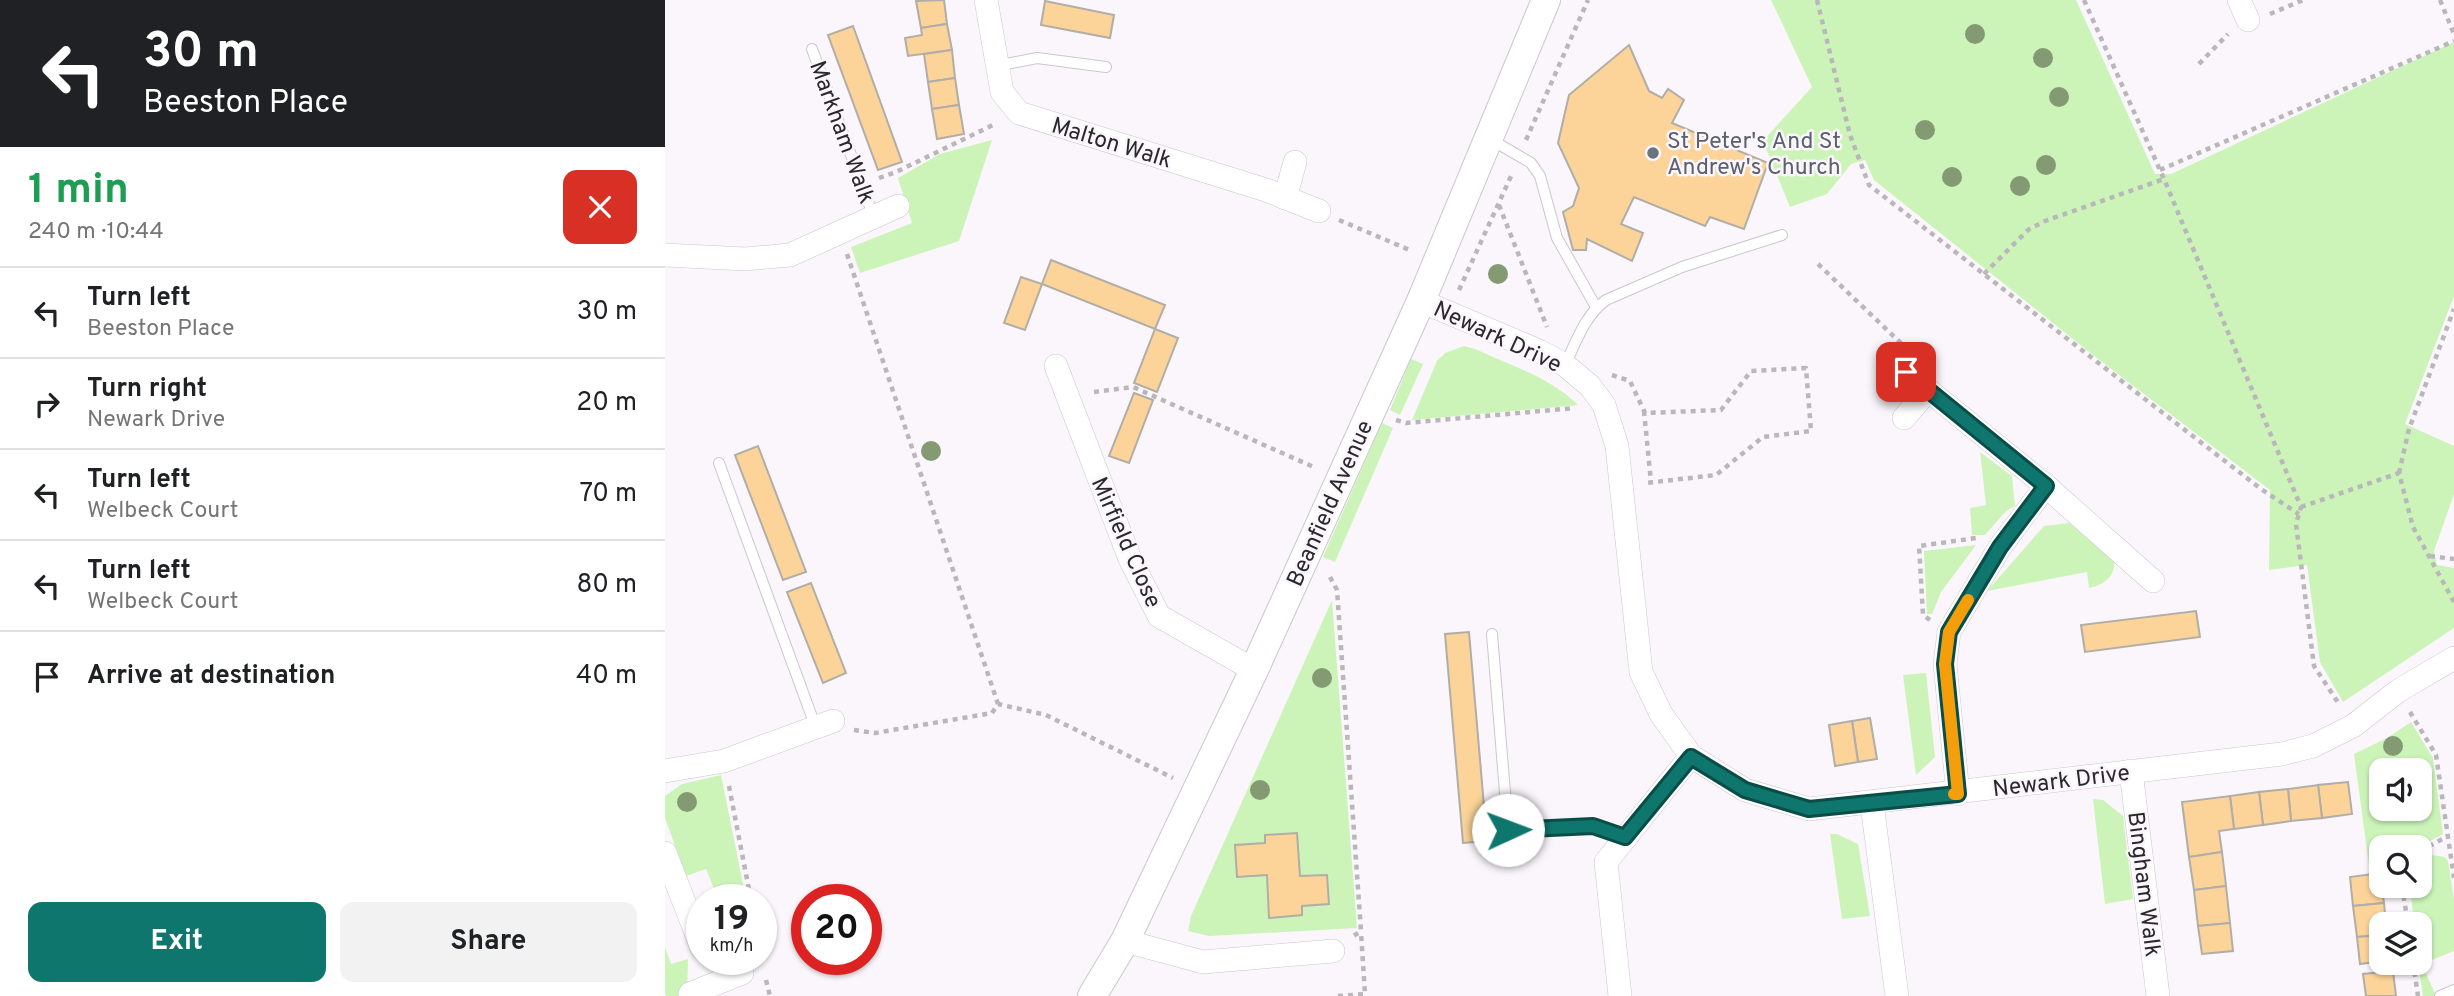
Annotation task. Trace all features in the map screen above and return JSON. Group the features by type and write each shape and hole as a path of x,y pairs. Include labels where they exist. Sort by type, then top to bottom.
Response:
{"street":[{"path":"986,0 1002,92 1019,113"},
{"name":"Beanfield Avenue","path":"1092,996 1125,941 1254,670 1421,300 1546,0"},
{"name":"Malton Walk","path":"1019,113 1319,211"},
{"path":"1285,198 1295,162"},
{"name":"Markham Walk","path":"665,255 745,259 790,255 873,215 898,206"},
{"name":"Newark Drive","path":"1421,300 1565,365 1590,386 1604,405 1617,446 1641,672 1661,714 1691,757 1745,790 1809,809 1872,804 2282,754 2313,746 2353,726 2398,691 2454,657"},
{"name":"Mirfield Close","path":"1056,366 1130,559 1159,616 1254,670"},
{"path":"1906,372 2046,486 2153,581"},
{"path":"1903,418 1928,390"},
{"path":"1958,794 1945,664 1949,632 2000,547 2046,486"},
{"path":"665,771 724,761 823,725"},
{"path":"1621,996 1606,862 1691,757"},
{"name":"Bingham Walk","path":"2131,771 2158,996"},
{"path":"1872,804 1897,996"},
{"path":"665,853 686,907"},
{"path":"1125,941 1203,962 1333,951"},
{"path":"712,975 716,984"},
{"path":"690,994 736,975"}],"lane":[{"name":"Markham Walk","path":"813,49 873,215"},
{"path":"996,66 1037,58 1105,67"},
{"path":"1488,138 1531,163 1540,176 1557,238 1597,307"},
{"path":"1565,365 1597,307 1606,300 1682,267 1782,235"},
{"path":"719,463 823,725"},
{"path":"1492,634 1508,830 1593,826 1625,837"},
{"path":"2440,996 2454,990"}],"path":[{"path":"1817,0 1850,135 1869,185 2261,489 2299,514"},
{"path":"2084,0 2164,179 2301,507 2296,524 2314,666 2353,726"},
{"path":"2440,0 2454,34"},
{"path":"2160,170 2454,41"},
{"path":"862,184 896,172 1019,113"},
{"path":"1984,274 2028,230 2045,221 2164,179"},
{"path":"1468,187 1499,203 1547,326 1539,351"},
{"path":"1319,211 1437,262"},
{"path":"839,231 998,704"},
{"path":"1818,264 1909,351 1906,372"},
{"path":"2454,309 2409,429 2399,473 2413,527 2454,603"},
{"path":"1621,488 1716,475 1763,437 1811,431 1806,368 1751,371 1721,410 1644,411"},
{"path":"1590,386 1615,374 1630,382 1644,411 1651,482"},
{"path":"1066,396 1133,387 1339,478"},
{"path":"1370,412 1406,423 1604,405"},
{"path":"2301,507 2399,473"},
{"path":"1949,632 1923,615 1919,546 1977,538 2000,547"},
{"path":"2429,556 2454,559"},
{"path":"1330,577 1338,590 1365,994 1338,996"},
{"path":"2398,691 2436,755 2454,878"},
{"path":"823,725 875,733 992,713 998,704"},
{"path":"998,704 1046,715 1195,790"},
{"path":"724,761 748,884"},
{"path":"2432,844 2448,836"},
{"path":"1333,951 1360,931"},
{"path":"2415,975 2418,996"}],"green space":[{"path":"1771,0 2076,0 2155,174 2171,174 2454,42 2454,296 2405,424 2454,446 2454,494 2434,551 2437,565 2454,568 2454,628 2343,702 2320,662 2307,565 2269,570 2270,490 2093,355 1874,180 1865,160 1851,164 1827,194 1790,207 1767,151 1761,143 1812,87"},
{"path":"992,140 959,241 860,273 851,247 912,223 898,178 940,154"},
{"path":"1464,346 1542,379 1578,405 1412,420 1437,361 1445,353"},
{"path":"1411,359 1423,364 1400,415 1390,410"},
{"path":"1382,423 1393,428 1335,562 1323,557"},
{"path":"1980,452 2012,476 2015,506 2006,511 1985,535 1972,535 1970,508 1986,505"},
{"path":"2069,523 2114,560 2113,571 2108,579 2089,588 2087,572 1987,591 2044,526"},
{"path":"1976,545 1941,592 1932,614 1927,614 1924,551"},
{"path":"1332,600 1357,928 1209,936 1188,931 1191,916"},
{"path":"1926,673 1935,757 1916,775 1903,675"},
{"path":"2411,722 2433,758 2443,834 2432,840 2432,835 2369,835 2369,865 2354,754 2387,738"},
{"path":"721,775 743,884 712,884 706,869 686,876 665,818 665,796 682,784"},
{"path":"2093,799 2103,800 2123,816 2133,899 2105,904"},
{"path":"1830,834 1837,834 1858,844 1870,916 1842,919"},
{"path":"2432,855 2445,857 2448,861 2454,900 2454,951 2432,960 2432,912 2413,912 2411,898 2432,898"},
{"path":"665,947 671,964 686,960 688,975 687,996 666,996"},
{"path":"2420,975 2427,975 2436,996 2423,996"}],"building":[{"path":"944,0 947,24 921,28 916,1"},
{"path":"1045,1 1114,15 1110,38 1041,25"},
{"path":"947,24 952,50 908,56 905,38 922,35 921,28"},
{"path":"853,26 902,162 878,170 828,35"},
{"name":"St Peter's And St Andrew's Church","path":"1629,45 1649,91 1662,98 1668,89 1684,100 1672,123 1768,163 1744,229 1710,217 1705,226 1634,197 1621,224 1643,233 1632,261 1587,239 1586,250 1573,250 1563,212 1573,206 1579,188 1558,143 1569,95"},
{"path":"952,50 955,78 928,82 924,54"},
{"path":"955,78 959,105 932,109 928,82"},
{"path":"959,105 964,134 937,139 932,109"},
{"path":"1051,260 1165,305 1155,329 1042,284"},
{"path":"1021,277 1042,284 1025,330 1004,323"},
{"path":"1155,329 1178,338 1157,392 1134,383"},
{"path":"1134,393 1153,400 1129,463 1109,456"},
{"path":"758,446 806,572 783,580 735,455"},
{"path":"811,583 846,673 823,683 787,592"},
{"path":"2196,611 2200,637 2085,652 2081,625"},
{"path":"1469,632 1487,841 1463,843 1445,634"},
{"path":"1870,718 1877,759 1858,762 1852,721"},
{"path":"1852,721 1858,762 1835,766 1829,725"},
{"path":"2348,782 2352,814 2322,818 2318,785"},
{"path":"2318,785 2322,818 2291,821 2288,789"},
{"path":"2288,789 2291,821 2263,825 2259,792"},
{"path":"2259,792 2263,825 2234,829 2230,796"},
{"path":"2230,796 2234,829 2219,831 2222,852 2189,857 2182,802"},
{"path":"1297,833 1300,876 1327,875 1329,904 1302,906 1302,915 1269,918 1267,875 1237,877 1235,845 1265,843 1265,835"},
{"path":"2222,852 2226,886 2194,890 2189,857"},
{"path":"2369,874 2369,898 2383,898 2384,903 2353,906 2350,877"},
{"path":"2226,886 2230,923 2198,926 2194,890"},
{"path":"2384,903 2385,912 2369,912 2369,936 2357,937 2353,906"},
{"path":"2230,923 2233,951 2202,954 2198,926"},
{"path":"2369,936 2369,963 2360,964 2357,937"},
{"path":"2363,974 2393,975 2396,996 2366,996"}],"slow traffic":[{"path":"1954,794 1958,794 1945,664 1949,632 1968,600"}],"place":[{"name":"St Peter's And St Andrew's Church","path":"1653,153"}],"route":[{"path":"1508,830 1593,826 1625,837 1691,757 1745,790 1809,809 1958,794 1945,664 1949,632 2000,547 2046,486 1906,372"}]}
